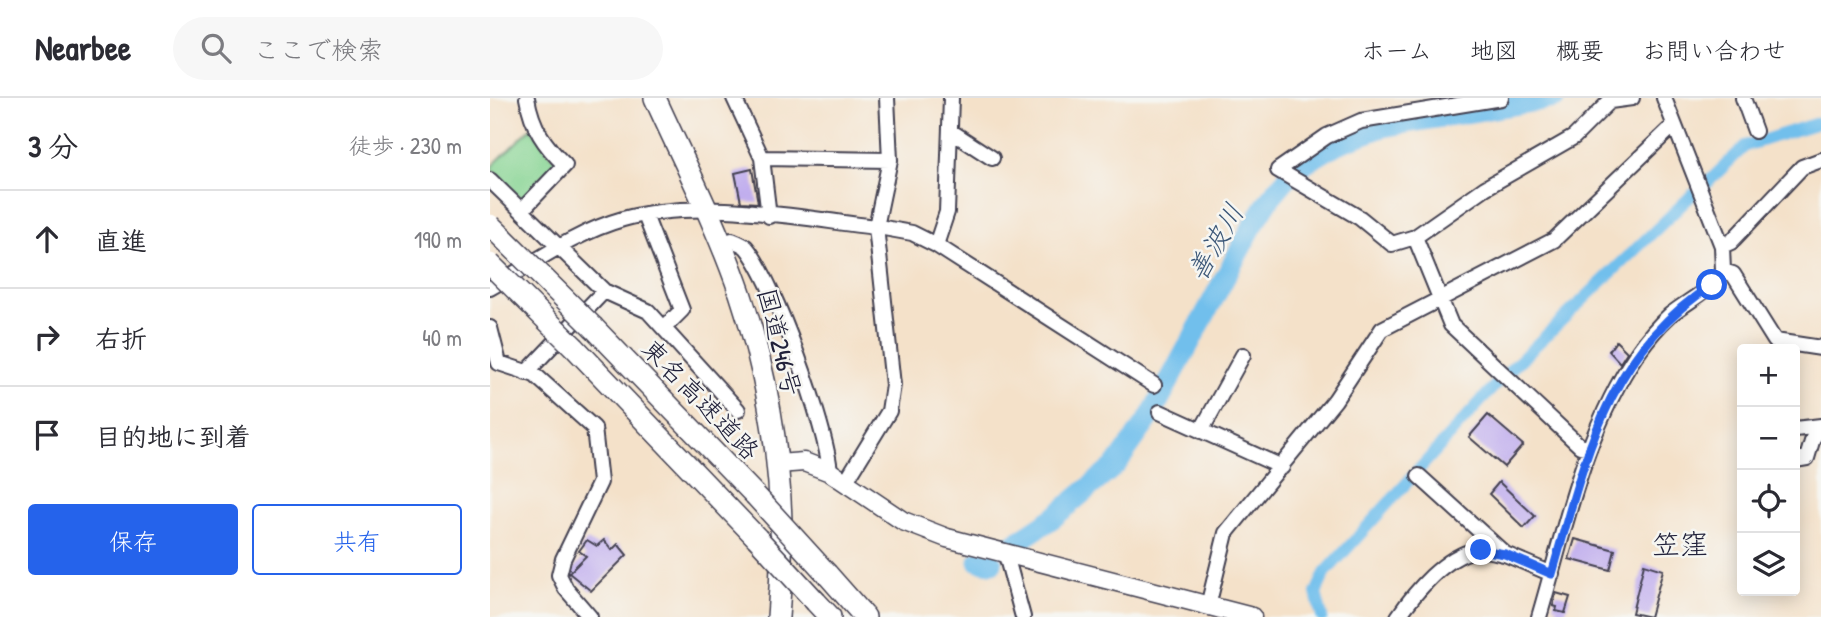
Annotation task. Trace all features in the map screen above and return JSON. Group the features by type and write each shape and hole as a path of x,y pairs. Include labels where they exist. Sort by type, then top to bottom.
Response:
{"highway":[{"name":"国道246号","path":"655,98 739,290 761,365 778,464 782,527 778,617"},
{"name":"東名高速道路","path":"490,225 755,495 865,617"},
{"path":"490,264 575,348 823,609"}],"main road":[{"path":"778,464 804,462 830,471 903,521 923,530 1006,555 1252,617"}],"street":[{"path":"522,210 565,165 539,136 530,117 527,98"},
{"path":"734,98 762,158 769,216"},
{"path":"846,481 889,411 893,385 876,227 890,160 887,98"},
{"path":"936,246 947,212 952,132 951,98"},
{"path":"1501,98 1362,121 1327,136 1278,170 1360,218 1392,244 1415,237 1485,188 1574,137 1610,101 1632,98"},
{"path":"1539,617 1588,448 1613,391 1653,333 1669,316 1712,285 1723,271 1722,246 1664,98"},
{"path":"1742,98 1755,131"},
{"path":"1209,606 1226,533 1335,400 1382,329 1553,240 1674,125"},
{"path":"952,132 992,158"},
{"path":"762,158 890,160"},
{"path":"1722,246 1731,242 1802,167 1821,160"},
{"path":"490,180 604,291 648,311 738,410"},
{"path":"490,288 598,229 645,215 705,210 876,227 912,233 936,246 1154,385"},
{"path":"645,215 682,310 664,328"},
{"path":"1415,237 1451,325 1580,446 1588,448"},
{"path":"721,246 732,240 744,245 772,293 829,449 830,471"},
{"path":"1723,271 1733,274 1774,341 1821,348"},
{"path":"526,373 604,291"},
{"path":"490,328 499,363 538,377 594,428 601,468 599,489 559,570 563,584 590,617"},
{"path":"1200,431 1243,355"},
{"path":"1160,412 1282,467"},
{"path":"1800,429 1821,427"},
{"path":"1800,459 1807,458 1813,438 1821,427"},
{"path":"1419,476 1505,554"},
{"path":"1398,617 1421,589 1461,555 1481,550 1505,554 1552,574"},
{"path":"1006,555 1023,617"}],"green space":[{"path":"531,128 556,162 555,168 525,197 520,198 490,168"}],"building":[{"path":"752,169 758,203 741,202 735,173"},
{"path":"1616,341 1627,352 1620,363 1609,351"},
{"path":"1488,415 1523,445 1504,467 1469,437"},
{"path":"1499,482 1535,516 1524,528 1489,494"},
{"path":"1575,539 1615,550 1610,570 1569,559"},
{"path":"587,540 597,546 604,540 612,550 618,544 627,555 591,591 569,573 586,556 579,551"},
{"path":"1644,564 1663,570 1650,617 1632,613"},
{"path":"1556,593 1570,597 1565,613 1556,611 1557,607 1553,606"}],"waterway":[{"name":"善波川","path":"1011,546 1053,518 1116,465 1150,417 1251,229 1271,197 1294,170 1337,144 1383,127 1555,98"},
{"path":"1705,185 1745,146 1821,122"},
{"path":"1507,373 1693,194"},
{"path":"1322,617 1316,593 1325,573 1500,380"},
{"name":"善波川","path":"979,561 992,563"}],"district":[{"name":"笠窪","path":"1680,544"}],"route":[{"path":"1481,550 1505,554 1552,574 1588,448 1613,391 1653,333 1669,316 1712,285"}]}
